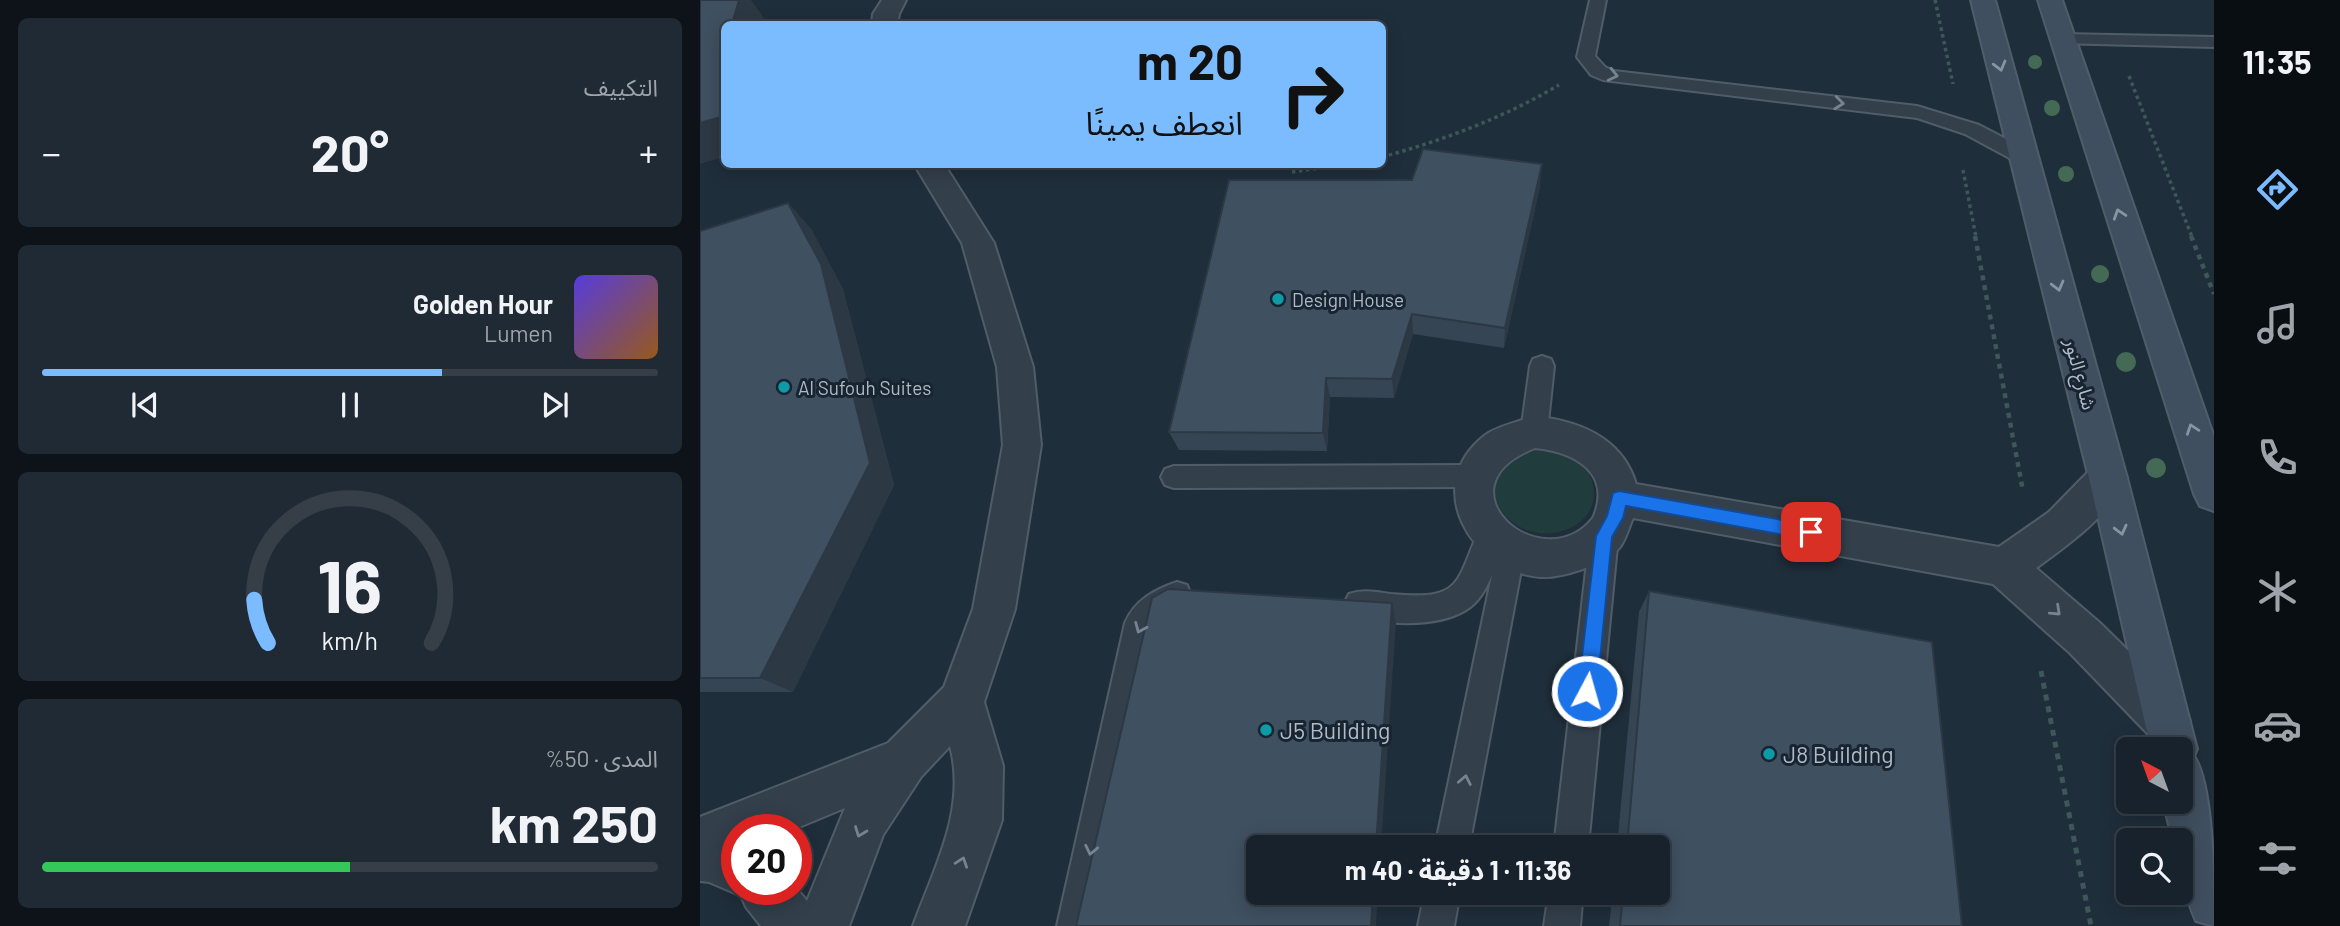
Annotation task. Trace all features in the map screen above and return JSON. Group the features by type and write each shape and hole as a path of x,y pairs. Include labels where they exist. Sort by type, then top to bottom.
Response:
{"street":[{"path":"885,21 894,0"},
{"name":"شارع النور","path":"1983,0 2108,478 2170,735"},
{"path":"2050,0 2214,494"},
{"path":"824,926 864,820 904,760 961,702 994,609 1022,445 1015,367 978,243 931,168"},
{"path":"1534,432 1555,432 1575,438 1592,448 1607,462 1616,479 1619,498 1615,518 1604,536 1585,549 1562,558 1536,557 1501,542 1478,516 1473,496 1475,476 1483,459 1496,445 1514,436 1534,432"},
{"path":"2004,567 2063,525 2108,478"},
{"path":"1619,498 2004,567 2085,638 2170,735"},
{"path":"939,926 977,820 979,766 961,702"},
{"path":"700,842 904,760"},
{"path":"2191,814 2214,903"},
{"path":"700,856 721,861"},
{"path":"777,905 794,926"}],"lane":[{"path":"1598,0 1586,57 1590,64 1610,76 1907,111 1958,122 1993,137 2024,157"},
{"path":"2062,39 2214,42"},
{"path":"1534,432 1542,366"},
{"path":"1174,477 1475,476"},
{"path":"1571,835 1604,536"},
{"path":"1439,609 1468,592 1501,542"},
{"path":"1454,835 1498,615 1501,542"},
{"path":"1075,926 1140,623 1160,602 1186,592 1199,593"},
{"path":"1333,602 1498,615"},
{"path":"1436,926 1440,905"},
{"path":"1562,926 1564,905"}],"path":[{"path":"1934,0 1953,80 1962,165 2023,495"},
{"path":"2115,40 2214,294"},
{"path":"1386,156 1502,117 1535,100 1590,64"},
{"path":"1292,172 1319,168"},
{"path":"2039,662 2091,926"}],"green space":[{"path":"1535,446 1579,458 1592,481 1593,502 1584,518 1569,529 1550,533 1529,531 1510,521 1496,501 1493,491 1497,474 1510,461"}],"building":[{"path":"700,0 739,0 733,21 721,21 721,117 700,123"},
{"path":"1423,149 1542,164 1505,328 1412,314 1392,379 1326,378 1323,433 1169,432 1229,180 1412,180"},
{"name":"Al Sufouh Suites","path":"788,203 821,264 870,463 760,678 700,678 700,231"},
{"name":"J5 Building","path":"1168,589 1392,603 1377,835 1246,835 1246,905 1372,905 1371,926 1076,926 1152,598"},
{"name":"J8 Building","path":"1649,591 1932,642 1962,926 1620,926 1622,905 1670,905 1670,835 1628,835"}],"place":[{"name":"Design House","path":"1278,299"},
{"name":"Al Sufouh Suites","path":"784,387"},
{"name":"J5 Building","path":"1266,730"},
{"name":"J8 Building","path":"1769,754"}],"route":[{"path":"1587,691 1604,536 1615,518 1619,498 1811,532"}]}
